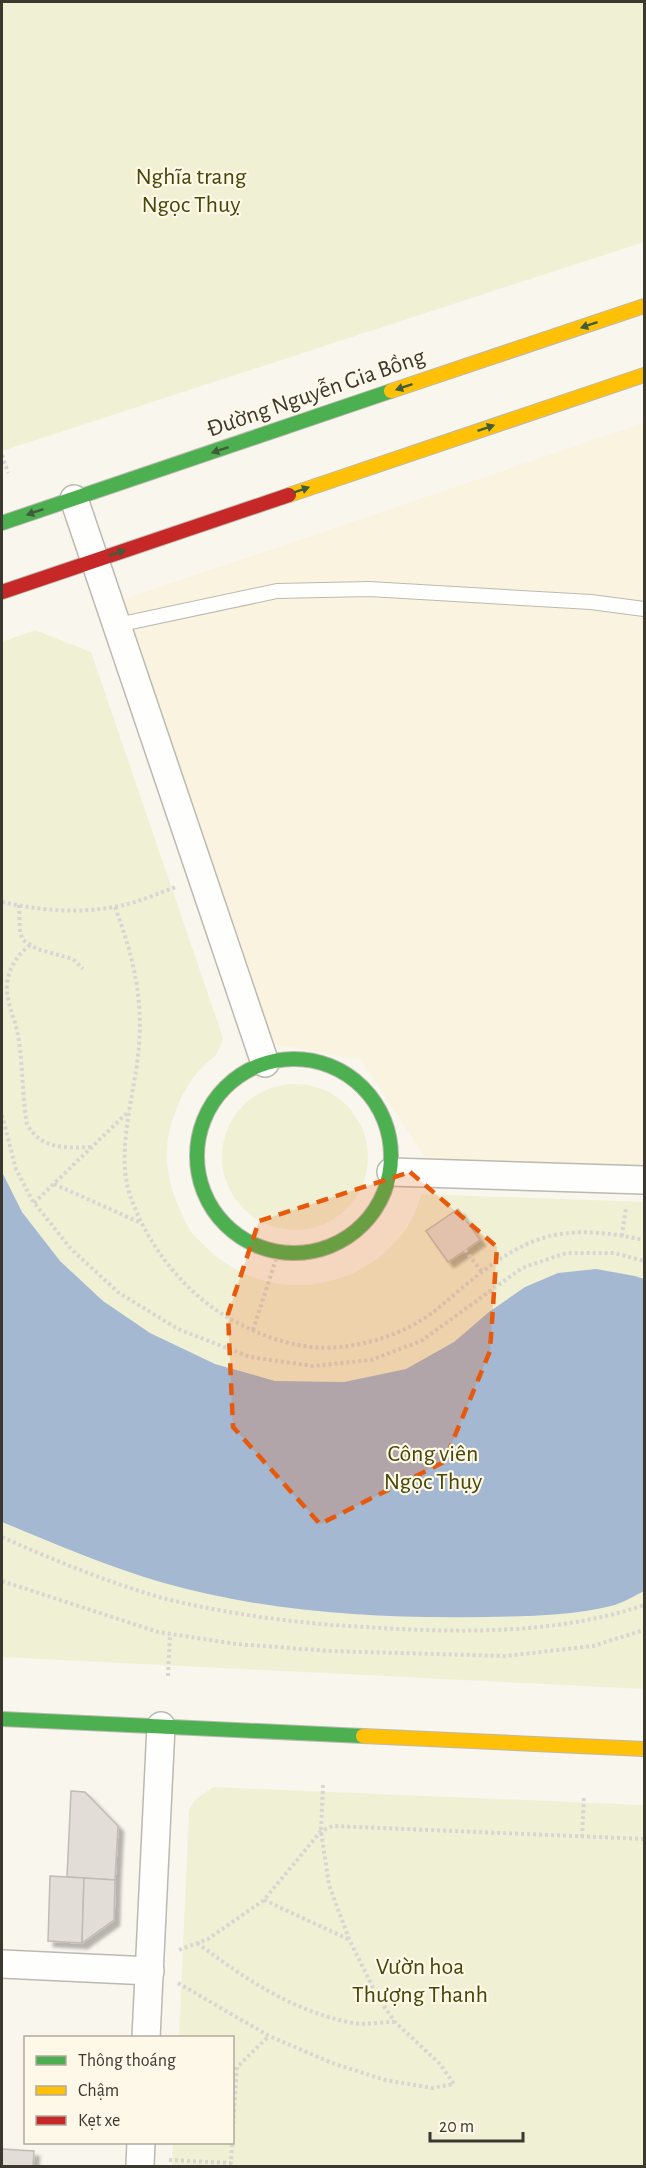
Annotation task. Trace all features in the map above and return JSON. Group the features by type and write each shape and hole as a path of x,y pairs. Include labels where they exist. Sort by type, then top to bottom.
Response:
{"main road":[{"name":"Đường Nguyễn Gia Bồng","path":"2,523 645,306"},
{"path":"2,592 645,375"},
{"path":"297,1058 329,1065 357,1081 378,1105 390,1134 391,1172 384,1197 366,1224 341,1243 310,1253 278,1253 247,1242 222,1222 204,1195 196,1164 200,1131 213,1101 235,1078 265,1063 297,1058"},
{"path":"2,1719 645,1749"}],"street":[{"path":"74,499 265,1063"},
{"path":"391,1172 645,1180"},
{"path":"146,2036 161,1726"},
{"path":"2,1964 150,1971"},
{"path":"140,2166 141,2144"}],"lane":[{"path":"117,625 277,591 369,589 591,602 645,609"}],"path":[{"path":"2,455 8,472"},
{"path":"2,902 57,910 84,911 115,907 202,878"},
{"path":"19,905 20,933 23,940 37,949 73,959 83,969"},
{"path":"115,907 135,967 140,1007 140,1045 125,1163 130,1196 142,1224 160,1254 193,1291 214,1310 266,1336 313,1347 340,1346 392,1334 416,1323 482,1272 510,1253 532,1242 554,1235 603,1233 645,1240"},
{"path":"30,945 18,957 10,970 7,984 7,996 18,1034 27,1124 40,1141 48,1144 93,1147"},
{"path":"34,1203 130,1111"},
{"path":"2,1115 16,1169 34,1203 71,1250 119,1293 178,1329 250,1357 313,1365 371,1360 421,1341 522,1268 567,1253 615,1253 645,1261"},
{"path":"54,1184 142,1224"},
{"path":"465,1251 482,1272"},
{"path":"253,1330 278,1253"},
{"path":"2,1537 62,1564 160,1598 232,1613 303,1624 409,1630 533,1628 616,1614 645,1605"},
{"path":"2,1581 132,1625 170,1634 236,1644 330,1651 506,1656 593,1646 645,1630"},
{"path":"168,1676 170,1634"},
{"path":"176,1982 269,2036 332,2063 385,2080 432,2088 454,2084 440,2064 395,2022 378,1998 349,1939 329,1885 321,1831 323,1785"},
{"path":"582,1837 584,1797"},
{"path":"178,1950 208,1938 264,1900 321,1831 333,1826 645,1839"},
{"path":"264,1900 349,1939"},
{"path":"197,1943 252,1983 299,2007 354,2023 395,2022"},
{"path":"234,2112 237,2067 269,2036"},
{"path":"168,2160 231,2163 232,2144"}],"highlighted area":[{"path":"410,1172 497,1247 490,1351 444,1462 320,1524 233,1427 228,1314 259,1221"}],"shaded area":[{"path":"644,423 644,1180 435,1173 361,1060 257,1041 110,604"}],"green space":[{"name":"Nghĩa trang Ngọc Thuỵ","path":"2,2 644,2 644,242 2,451"},
{"name":"Công viên Ngọc Thụy","path":"35,630 91,652 223,1038 216,1054 193,1077 182,1096 174,1117 167,1148 168,1172 177,1203 190,1230 206,1247 230,1266 256,1278 285,1284 313,1284 341,1278 367,1265 391,1247 410,1223 422,1194 644,1202 644,1689 2,1657 2,642"},
{"path":"295,1084 309,1085 323,1090 336,1096 347,1105 356,1116 362,1129 367,1143 367,1171 362,1185 356,1198 347,1209 336,1218 323,1224 309,1229 295,1230 281,1229 267,1224 254,1218 243,1209 234,1198 228,1185 223,1171 222,1157 223,1143 228,1129 234,1116 243,1105 254,1096 267,1090 281,1085"},
{"name":"Vườn hoa Thượng Thanh","path":"213,1787 644,1805 644,2166 172,2166 173,2144 234,2144 234,2036 179,2036 189,1810 195,1800"}],"water":[{"path":"2,1172 22,1212 60,1261 103,1301 150,1333 215,1364 275,1381 344,1382 406,1369 454,1342 489,1312 525,1287 558,1273 596,1269 644,1279 644,1591 611,1606 548,1615 404,1617 323,1612 242,1601 164,1583 62,1547 2,1522"}],"building":[{"path":"458,1209 480,1240 448,1262 426,1231"},
{"path":"71,1791 85,1792 118,1826 115,1880 67,1877"},
{"path":"50,1876 84,1878 82,1943 48,1941"},
{"path":"84,1878 115,1880 114,1920 82,1943"},
{"path":"2,2149 34,2151 33,2166 2,2166"}],"traffic: fast":[{"path":"2,523 391,391"},
{"path":"304,1059 340,1070 363,1087 375,1102 384,1119 390,1137 391,1156 390,1175 384,1193 375,1210 363,1225 348,1237 331,1246 313,1252 284,1253 248,1242 219,1218 208,1202 198,1175 197,1146 208,1110 232,1081 248,1070 275,1060 304,1059"},
{"path":"2,1719 363,1736"}],"traffic: slow":[{"path":"391,391 644,306"},
{"path":"289,495 644,375"},
{"path":"363,1736 644,1749"}],"traffic: jam":[{"path":"2,592 289,495"}]}
